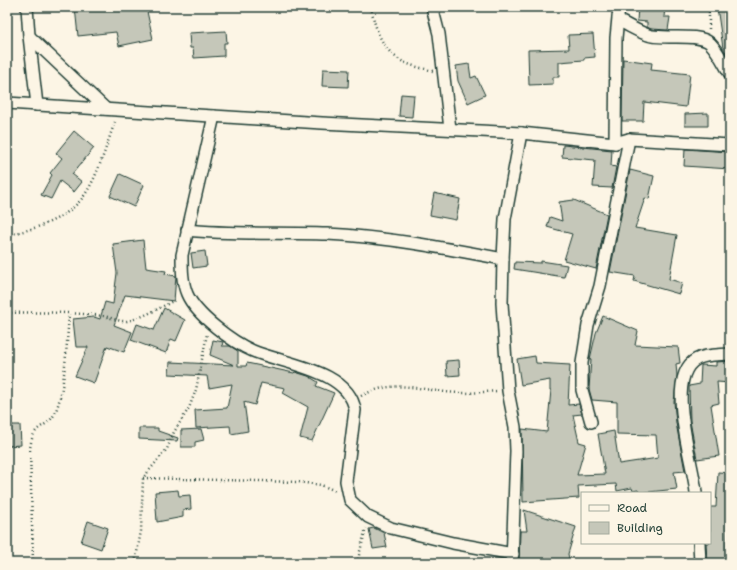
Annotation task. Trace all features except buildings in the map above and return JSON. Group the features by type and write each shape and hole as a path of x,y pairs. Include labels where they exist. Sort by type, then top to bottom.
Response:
{"street":[{"path":"27,7 37,105"},
{"path":"432,7 439,34 450,129"},
{"path":"615,143 616,38 619,21 619,7"},
{"path":"619,21 650,36 673,38 681,36 709,42 730,74"},
{"path":"29,36 106,109"},
{"path":"7,103 521,133 615,143 629,139 730,145"},
{"path":"214,116 182,255 182,276 187,294 211,322 234,340 253,351 289,362 333,380 348,392 354,400 355,410 346,481 350,500 368,517 391,528 513,559 516,450 515,427 508,391 502,303 505,219 521,133"},
{"path":"592,422 582,390 582,363 588,325 600,286 629,139"},
{"path":"187,230 219,234 327,234 372,238 503,259"},
{"path":"696,492 682,414 682,385 685,372 695,359 703,356 730,354"},
{"path":"699,544 700,563"}],"path":[{"path":"371,7 375,29 386,48 400,61 444,75"},
{"path":"709,7 709,42"},
{"path":"7,235 28,230 50,222 72,208 86,192 120,110"},
{"path":"7,313 105,316 116,320 125,321 143,316 187,294"},
{"path":"33,563 31,438 34,431 48,422 54,414 60,394 69,314"},
{"path":"135,563 141,530 143,478 167,450 174,432 189,408 196,390 204,343 211,322"},
{"path":"354,400 374,389 392,385 460,393 508,391"},
{"path":"143,478 298,482 321,485 337,491 350,500"},
{"path":"357,563 368,517"}]}
